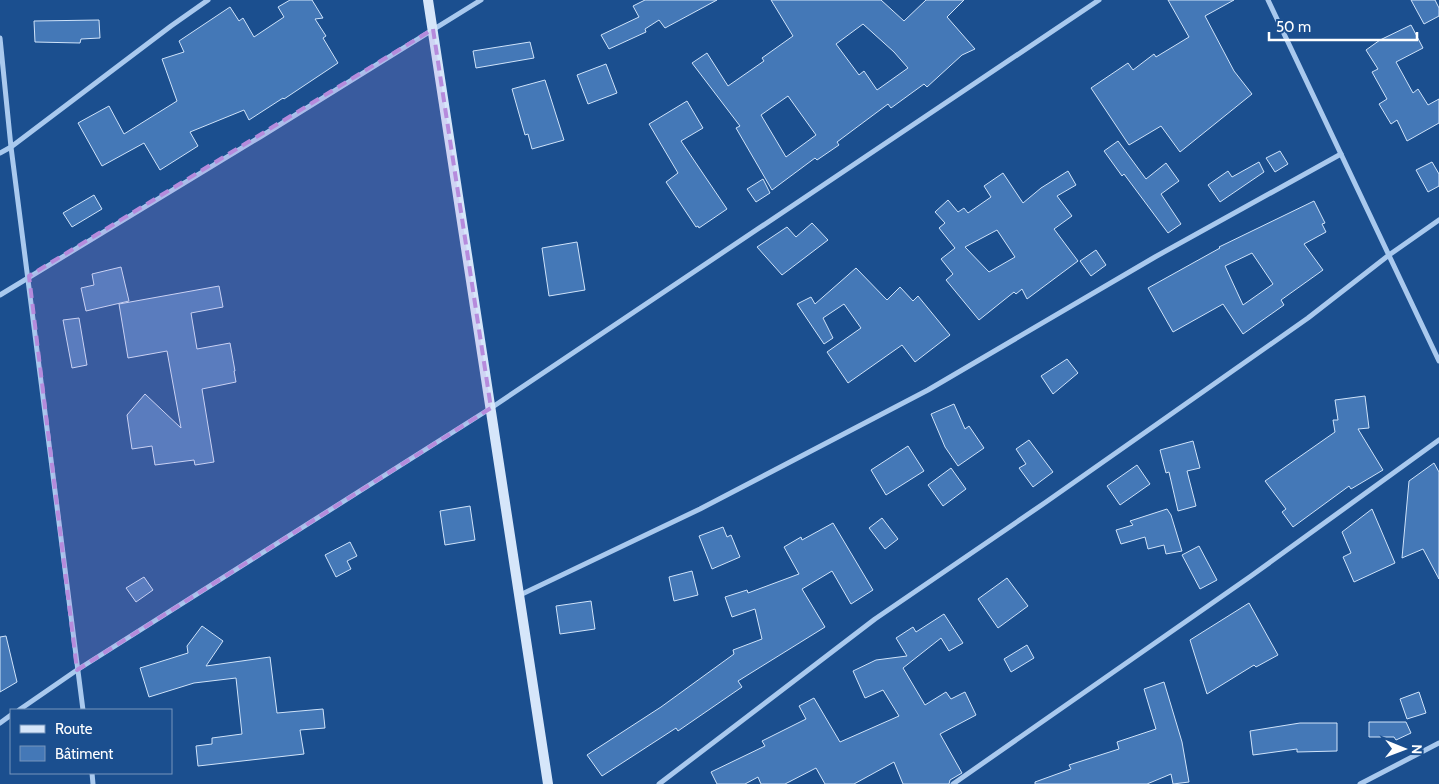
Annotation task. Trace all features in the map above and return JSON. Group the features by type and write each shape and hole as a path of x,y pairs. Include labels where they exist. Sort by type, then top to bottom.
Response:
{"street":[{"path":"0,153 11,147 208,0"},
{"path":"428,0 548,784"},
{"path":"0,295 481,0"},
{"path":"20,709 77,670 491,408 1099,0"},
{"path":"1268,0 1439,361"},
{"path":"0,38 11,147 83,709"},
{"path":"519,596 700,509 928,390 1155,257 1341,154"},
{"path":"659,784 875,618 1046,502 1291,329 1439,220"},
{"path":"953,784 1252,576 1439,440"},
{"path":"1360,784 1439,743"}],"highlighted area":[{"path":"433,29 491,408 77,670 29,276"}],"building":[{"path":"290,0 312,0 323,18 315,19 326,36 323,38 338,63 249,120 244,110 190,132 198,146 160,170 144,143 102,166 78,123 109,106 124,134 177,101 162,59 184,52 179,41 230,7 239,21 243,18 254,37 284,17 278,7"},
{"path":"645,0 717,0 665,28 659,20 645,29 646,32 609,49 601,35 639,17 633,6"},
{"path":"771,0 881,0 904,21 926,0 964,0 947,17 975,49 962,55 927,87 924,84 891,108 888,104 837,142 839,145 817,160 815,158 772,190 736,128 740,126 692,63 707,53 728,86 764,61 762,58 793,36","holes":["863,24 894,52 908,68 877,90 864,71 859,75 836,44","788,96 816,135 786,157 761,115"]},
{"path":"1168,0 1234,0 1205,16 1234,71 1252,94 1180,152 1161,126 1129,145 1091,88 1128,63 1133,70 1154,54 1156,57 1189,37"},
{"path":"1411,0 1435,0 1439,8 1439,16 1424,24"},
{"path":"99,20 100,38 81,39 80,43 35,42 34,21"},
{"path":"1411,25 1423,48 1396,62 1413,93 1418,89 1428,105 1439,99 1439,123 1407,141 1397,120 1391,124 1379,104 1387,99 1372,72 1378,69 1366,50 1380,40"},
{"path":"530,42 534,58 476,68 473,51"},
{"path":"606,64 617,93 588,104 577,75"},
{"path":"545,80 564,140 532,149 528,134 525,135 512,89"},
{"path":"687,101 703,128 681,141 727,209 699,228 698,226 696,227 666,182 678,173 649,124"},
{"path":"1118,141 1146,179 1166,163 1179,181 1161,194 1181,224 1168,233 1124,174 1122,176 1104,151"},
{"path":"1280,151 1288,164 1275,172 1266,158"},
{"path":"1259,162 1264,172 1220,202 1208,185 1228,171 1232,177"},
{"path":"1432,162 1439,174 1439,186 1428,192 1416,170"},
{"path":"1068,171 1076,185 1057,196 1072,216 1054,229 1078,261 1027,299 1022,289 1016,294 1014,292 979,320 946,280 953,274 941,259 955,248 939,228 945,223 935,212 948,200 958,212 964,208 968,213 991,197 984,186 1003,173 1023,203 1041,188","holes":["997,230 1015,257 989,272 965,247"]},
{"path":"763,179 770,193 756,202 747,189"},
{"path":"94,195 102,209 72,227 63,213"},
{"path":"1314,201 1325,223 1322,224 1326,232 1304,244 1323,270 1281,300 1284,305 1243,334 1223,304 1173,332 1148,288 1219,247","holes":["1252,253 1273,284 1243,305 1225,266"]},
{"path":"812,223 828,240 782,275 757,247 787,227 796,237"},
{"path":"577,242 585,290 549,296 542,248"},
{"path":"1096,250 1106,265 1091,276 1080,261"},
{"path":"121,267 129,301 86,311 81,288 94,285 92,274"},
{"path":"856,268 887,300 900,287 913,301 918,296 950,335 915,362 902,345 848,383 827,352 861,328 844,304 823,318 833,338 824,344 797,304 811,297 815,304"},
{"path":"219,286 223,307 191,313 197,349 230,343 235,371 236,382 202,389 214,462 195,465 194,460 155,465 152,446 132,449 127,415 145,394 181,428 167,351 128,358 119,304"},
{"path":"79,318 87,365 72,368 63,320"},
{"path":"1067,359 1078,373 1053,394 1041,376"},
{"path":"1365,396 1369,428 1358,429 1383,470 1351,489 1349,486 1293,527 1282,512 1286,509 1265,481 1335,432 1333,420 1338,420 1335,400"},
{"path":"954,404 965,429 969,426 984,448 958,466 945,447 931,414"},
{"path":"1029,440 1053,472 1033,487 1019,468 1026,464 1016,449"},
{"path":"1193,441 1200,468 1187,471 1196,506 1178,511 1169,472 1166,473 1160,450"},
{"path":"908,446 924,471 886,495 871,470"},
{"path":"1434,463 1439,472 1439,579 1423,549 1402,558 1409,481"},
{"path":"1137,465 1150,484 1120,505 1107,486"},
{"path":"951,468 966,489 943,506 928,485"},
{"path":"470,506 475,540 445,545 440,511"},
{"path":"1167,509 1171,515 1182,551 1166,554 1164,545 1148,549 1145,537 1121,544 1116,530 1133,525 1130,521"},
{"path":"1372,509 1395,563 1354,582 1343,557 1351,553 1342,532"},
{"path":"882,518 898,539 885,549 869,528"},
{"path":"833,523 873,590 851,604 832,571 802,589 825,627 738,681 742,687 678,731 676,728 602,776 587,755 661,707 734,654 733,650 762,639 755,609 732,617 725,597 747,590 748,593 799,574 784,547 801,537 802,540"},
{"path":"723,527 727,537 731,535 740,557 712,569 699,536"},
{"path":"350,542 357,556 347,561 351,569 336,577 325,555"},
{"path":"1199,546 1217,580 1200,589 1182,555"},
{"path":"692,571 698,595 674,601 669,577"},
{"path":"144,577 153,590 136,602 126,588"},
{"path":"1007,578 1028,606 998,628 978,599"},
{"path":"591,601 595,629 560,634 556,606"},
{"path":"1249,603 1278,655 1256,667 1254,665 1207,694 1190,640"},
{"path":"944,614 963,643 949,651 941,638 903,668 925,705 946,692 951,699 965,692 976,715 940,734 962,773 950,780 949,784 903,784 894,762 854,784 825,784 816,768 785,784 761,784 758,777 745,784 717,784 711,772 765,746 762,741 806,719 799,706 814,698 840,742 899,716 883,690 865,698 853,671 876,660 907,656 896,638 913,627 916,632"},
{"path":"202,626 223,641 206,666 270,657 277,713 323,709 325,728 300,730 304,754 198,766 196,746 212,744 212,738 242,734 236,678 194,683 149,697 140,668 188,653 187,646"},
{"path":"6,636 17,682 0,692 0,637"},
{"path":"1027,645 1034,658 1011,672 1004,659"},
{"path":"1164,682 1182,742 1189,782 1173,784 1171,774 1147,784 1035,784 1035,782 1071,769 1069,765 1119,749 1117,742 1156,729 1144,689"},
{"path":"1419,692 1426,713 1407,719 1400,699"},
{"path":"1369,722 1406,722 1411,733 1396,740 1394,737 1369,737"},
{"path":"1300,723 1337,723 1337,751 1297,752 1297,749 1253,755 1250,731"}]}
